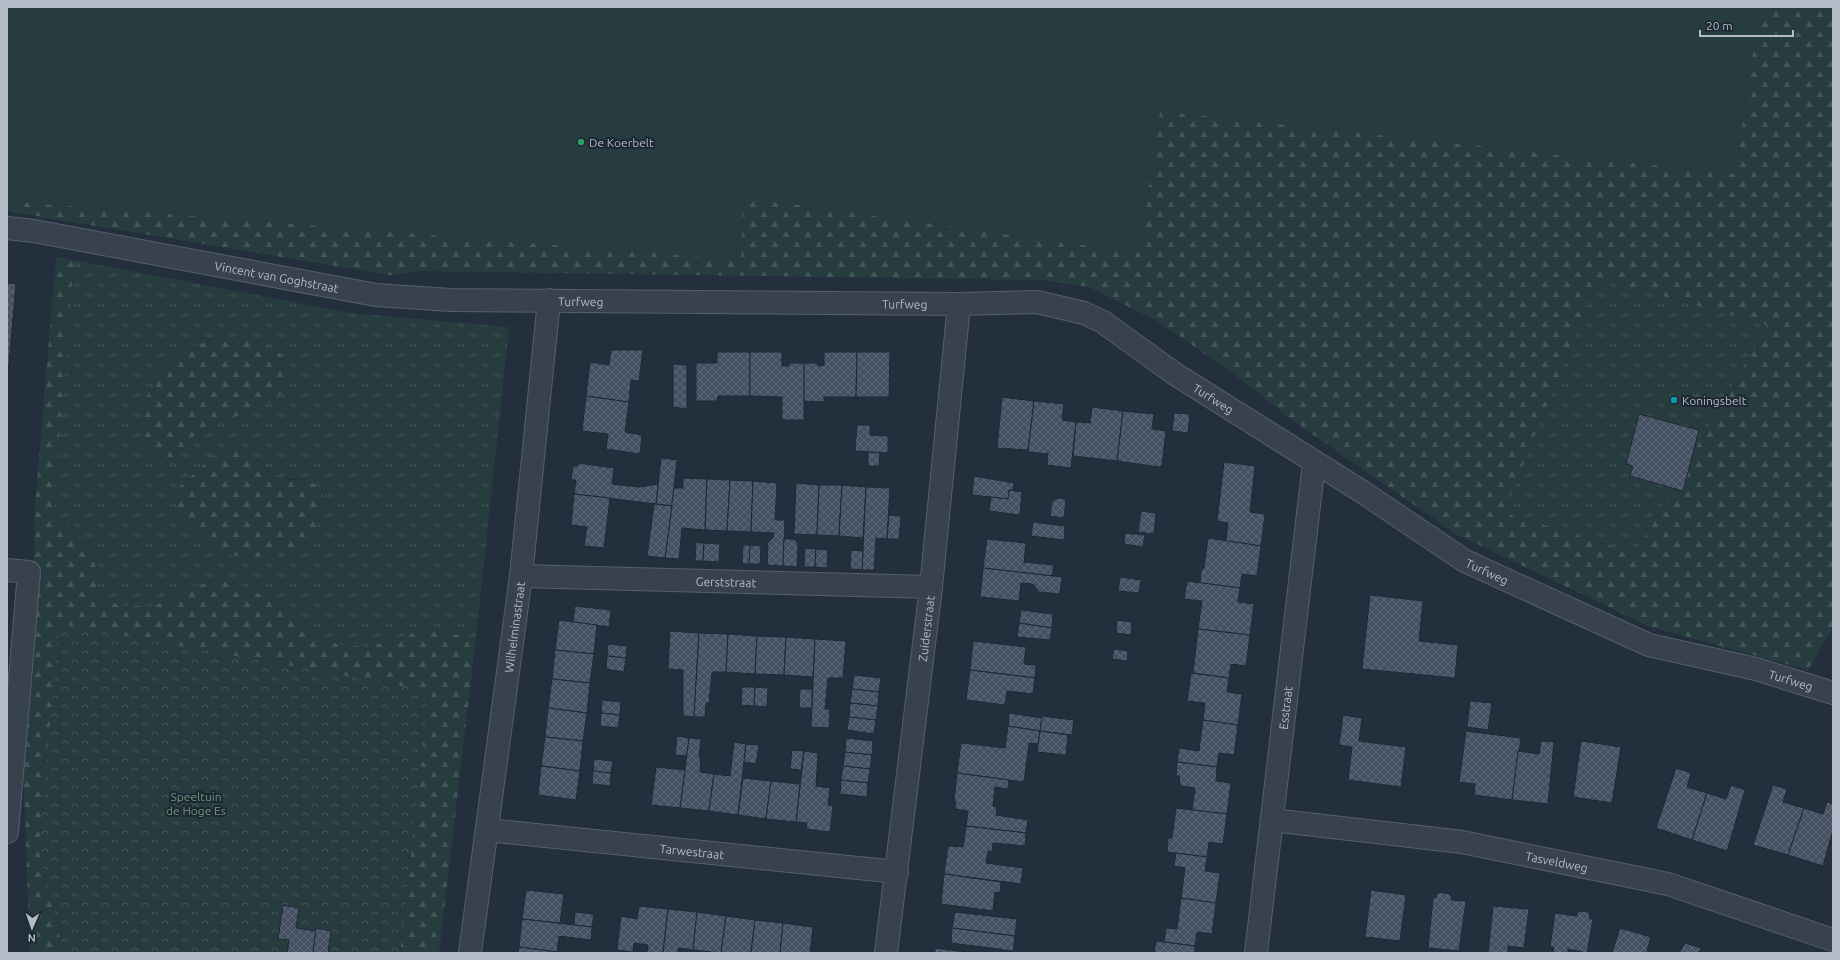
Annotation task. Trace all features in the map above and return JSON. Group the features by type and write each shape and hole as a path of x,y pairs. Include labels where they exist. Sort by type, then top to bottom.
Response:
{"street":[{"name":"Vincent van Goghstraat","path":"7,228 34,231 376,294 451,300 549,300"},
{"name":"Turfweg","path":"549,300 959,304 1037,302 1084,313 1102,322 1176,374 1314,463 1361,491 1466,561 1649,645 1756,669 1833,693"},
{"name":"Wilhelminastraat","path":"470,953 521,576 549,300"},
{"name":"Zuiderstraat","path":"886,953 931,587 959,304"},
{"name":"Esstraat","path":"1256,953 1314,463"},
{"path":"7,570 29,572 7,832"},
{"name":"Gerststraat","path":"521,576 931,587"},
{"name":"Tasveldweg","path":"1272,820 1462,842 1668,884 1833,940"},
{"name":"Tarwestraat","path":"487,830 897,872"}],"green space":[{"name":"De Koerbelt","path":"7,7 1760,7 1735,174 1160,111 1139,253 743,197 741,260 7,201"},
{"path":"424,7 1833,7 1833,628 1808,670 1648,626 1456,534 1295,422 1230,371 1159,322 1089,287 1043,280 421,271 389,275 7,211 7,171","holes":["1598,278 1767,325 1635,553 1504,513"]},
{"path":"56,257 74,260 53,514 66,523 84,540 93,554 96,571 96,599 127,606 154,606 196,586 217,580 237,583 269,598 293,621 318,636 340,645 368,647 426,629 476,638 439,953 400,953 429,691 39,851 64,953 30,953 22,736 33,596 35,506"},
{"path":"74,260 350,313 509,327 476,638 426,629 368,647 340,645 318,636 292,621 269,598 237,583 217,580 196,586 154,606 127,606 96,599 96,571 93,554 78,534 53,514","holes":["218,337 256,338 277,399 197,433 167,465 178,352","255,457 267,469 278,476 291,479 308,480 242,557 220,552"]},
{"path":"1598,278 1768,325 1635,553 1504,513"},
{"path":"218,337 256,338 281,354 291,378 277,399 197,433 167,465 153,458 142,444 140,423 144,402 156,378 178,352"},
{"path":"234,445 255,457 268,472 289,480 308,480 320,488 323,496 316,528 295,548 269,556 242,557 220,552 202,540 184,522 172,493 212,457"},
{"name":"Speeltuin de Hoge Es","path":"59,624 429,691 400,953 64,953 39,851"}],"building":[{"path":"7,283 16,284 7,386"},
{"path":"611,350 643,350 639,381 631,380 629,402 586,396 590,362 609,365"},
{"path":"717,352 750,352 750,396 718,396 717,401 696,401 696,363 717,363"},
{"path":"750,352 782,352 782,366 789,366 789,363 804,363 804,420 782,420 782,397 750,396"},
{"path":"824,352 857,352 856,397 824,397 824,402 804,401 804,363 818,363 818,366 824,365"},
{"path":"857,352 890,352 889,397 856,397"},
{"path":"673,364 687,365 687,409 673,407"},
{"path":"586,396 629,402 625,432 642,435 640,454 606,449 608,434 582,431"},
{"path":"1002,397 1034,401 1028,450 997,448"},
{"path":"1034,401 1064,404 1062,420 1076,422 1071,468 1047,465 1048,454 1028,452"},
{"path":"1092,407 1123,411 1117,461 1073,456 1076,422 1090,423"},
{"path":"1123,411 1154,414 1152,429 1166,431 1162,465 1159,467 1117,461"},
{"path":"1174,413 1190,414 1188,433 1172,431"},
{"path":"1639,414 1699,430 1683,491 1630,476 1633,466 1626,464"},
{"path":"857,425 870,425 870,435 888,436 888,453 855,451"},
{"path":"868,452 880,453 879,466 868,466"},
{"path":"661,458 677,460 672,506 656,504"},
{"path":"1224,462 1255,466 1250,512 1265,514 1261,546 1226,541 1228,523 1217,521"},
{"path":"578,463 614,468 612,484 639,487 658,484 656,504 574,494 576,480 571,480 573,466 578,466"},
{"path":"974,476 1014,483 1013,490 1009,490 1008,499 972,495"},
{"path":"683,478 707,479 705,530 682,528 679,559 665,558 674,488 683,488"},
{"path":"707,479 730,480 727,531 705,530"},
{"path":"730,480 753,481 751,532 727,531"},
{"path":"753,481 777,483 775,520 785,520 783,566 767,565 768,542 773,538 774,533 751,532"},
{"path":"796,483 819,485 817,535 794,534"},
{"path":"819,485 842,485 839,536 817,535"},
{"path":"842,485 866,487 863,538 839,536"},
{"path":"866,487 890,488 887,539 876,538 874,570 862,570"},
{"path":"1009,490 1022,492 1020,515 989,511 991,497 1008,499"},
{"path":"574,494 610,498 604,548 584,546 587,527 571,525"},
{"path":"1058,498 1066,499 1064,518 1050,516 1052,502"},
{"path":"654,504 672,506 665,558 647,556"},
{"path":"1141,511 1156,513 1154,534 1138,532"},
{"path":"889,515 901,516 899,539 887,539"},
{"path":"1033,522 1065,526 1064,540 1031,536"},
{"path":"1125,533 1145,535 1143,547 1124,544"},
{"path":"1208,538 1261,546 1257,576 1242,574 1240,588 1200,583 1201,571 1204,568"},
{"path":"784,539 794,539 798,543 797,567 783,566"},
{"path":"987,539 1026,543 1024,562 1054,565 1052,576 983,568"},
{"path":"696,542 704,543 703,561 695,561"},
{"path":"704,543 720,544 719,562 703,561"},
{"path":"743,545 750,545 749,564 742,564"},
{"path":"750,545 761,546 760,564 749,564"},
{"path":"805,548 816,549 815,567 804,567"},
{"path":"816,549 828,550 827,568 815,567"},
{"path":"851,550 863,551 862,570 850,569"},
{"path":"983,568 1062,577 1060,594 1039,592 1033,584 1021,583 1019,601 980,597"},
{"path":"1120,577 1141,580 1139,593 1118,591"},
{"path":"1187,581 1240,588 1238,602 1254,604 1250,635 1198,629 1202,601 1184,599"},
{"path":"1370,595 1423,601 1419,641 1458,645 1455,678 1362,669"},
{"path":"575,606 611,610 609,627 573,622"},
{"path":"1021,610 1053,614 1052,628 1019,623"},
{"path":"559,620 597,625 594,654 555,650"},
{"path":"1117,620 1132,622 1131,635 1116,633"},
{"path":"1019,623 1052,628 1050,640 1017,637"},
{"path":"1198,629 1250,635 1246,666 1231,664 1229,678 1193,673"},
{"path":"670,631 699,633 694,717 683,716 683,670 668,669"},
{"path":"699,633 728,634 726,672 712,672 709,703 706,703 705,717 694,717"},
{"path":"728,634 757,636 755,674 726,672"},
{"path":"757,636 786,637 784,675 755,674"},
{"path":"786,637 815,639 813,677 784,675"},
{"path":"815,639 846,641 843,678 828,678 825,709 830,709 829,728 811,727"},
{"path":"973,641 1026,647 1024,664 1036,665 1035,678 970,670"},
{"path":"608,644 627,646 626,658 607,656"},
{"path":"1114,649 1128,651 1127,661 1112,659"},
{"path":"555,650 594,654 590,683 552,679"},
{"path":"607,656 626,658 624,672 606,669"},
{"path":"970,670 1035,678 1033,694 1007,691 1005,705 966,700"},
{"path":"1191,673 1229,678 1227,692 1242,694 1238,725 1203,720 1205,703 1187,701"},
{"path":"854,675 881,678 879,692 852,689"},
{"path":"552,679 590,683 587,713 548,708"},
{"path":"742,687 755,687 754,706 741,705"},
{"path":"755,687 768,688 767,707 754,706"},
{"path":"800,689 812,689 812,708 799,708"},
{"path":"852,689 879,692 878,706 850,703"},
{"path":"602,700 621,702 620,715 601,713"},
{"path":"1470,701 1492,703 1488,730 1467,727"},
{"path":"850,703 878,706 876,720 849,717"},
{"path":"548,708 587,713 583,741 545,737"},
{"path":"601,713 620,715 618,728 600,726"},
{"path":"1009,713 1042,718 1040,731 1008,726"},
{"path":"1343,715 1362,718 1359,741 1406,747 1401,787 1348,780 1352,747 1339,745"},
{"path":"1042,716 1074,720 1072,735 1040,731"},
{"path":"849,717 876,720 874,734 847,730"},
{"path":"1203,720 1238,725 1234,755 1219,753 1217,767 1177,762 1179,748 1199,751"},
{"path":"1008,726 1040,731 1038,744 1029,743 1024,782 957,773 961,743 1005,748"},
{"path":"1040,731 1068,735 1066,755 1037,752"},
{"path":"1466,731 1521,738 1512,800 1474,795 1475,784 1459,782"},
{"path":"677,736 689,738 687,756 675,755"},
{"path":"545,737 583,741 580,771 541,766"},
{"path":"689,738 701,739 699,757 701,757 700,772 714,774 709,811 680,808"},
{"path":"846,738 873,741 872,755 845,752"},
{"path":"1541,741 1554,742 1548,804 1512,800 1518,751 1539,754"},
{"path":"1581,741 1621,747 1612,803 1573,797"},
{"path":"734,742 746,744 738,815 709,811 714,774 730,776"},
{"path":"746,744 759,745 756,764 744,762"},
{"path":"792,750 804,751 801,770 790,769"},
{"path":"804,751 818,753 816,786 830,788 828,805 833,806 830,832 806,829 807,823 796,822"},
{"path":"845,752 872,755 870,769 843,766"},
{"path":"594,759 613,761 611,773 593,771"},
{"path":"1177,762 1217,767 1216,781 1231,783 1227,814 1192,810 1195,788 1182,786 1180,784 1179,776 1176,776"},
{"path":"541,766 580,771 576,800 538,795"},
{"path":"843,766 870,769 868,783 841,780"},
{"path":"656,767 685,770 680,808 651,805"},
{"path":"1676,768 1691,773 1687,787 1707,793 1692,840 1656,828"},
{"path":"593,771 611,773 610,786 592,784"},
{"path":"957,773 1009,780 1008,789 995,787 993,806 997,807 996,815 1028,820 1026,833 966,826 968,811 955,809 956,802 954,801"},
{"path":"743,778 771,781 766,819 738,815"},
{"path":"841,780 868,783 867,797 840,794"},
{"path":"771,781 800,784 796,822 766,819"},
{"path":"1731,785 1745,790 1727,851 1692,840 1707,793 1726,799"},
{"path":"1773,785 1787,789 1783,802 1804,808 1788,855 1753,845"},
{"path":"1827,802 1833,804 1833,830 1823,866 1788,855 1804,808 1823,814"},
{"path":"1176,808 1227,814 1223,844 1209,842 1207,857 1167,852 1168,838 1172,838"},
{"path":"966,826 1026,833 1025,846 993,843 992,852 988,851 986,863 1023,868 1021,884 944,874 948,846 963,847"},
{"path":"1176,853 1207,857 1205,871 1220,873 1216,903 1181,898 1185,868 1174,866"},
{"path":"944,874 1001,882 1000,893 995,892 993,911 941,904"},
{"path":"526,890 564,894 560,923 522,919"},
{"path":"1371,890 1406,895 1400,941 1365,937"},
{"path":"1440,892 1449,894 1452,897 1451,900 1466,901 1459,951 1428,948 1433,898 1436,898 1436,895"},
{"path":"1181,898 1216,903 1212,934 1197,932 1195,946 1164,942 1166,928 1177,929"},
{"path":"283,905 299,908 296,928 316,931 313,953 287,953 289,940 278,939"},
{"path":"639,906 668,909 663,953 647,953 648,945 634,943 633,952 617,950 621,916 637,919"},
{"path":"1493,906 1529,909 1524,948 1508,946 1508,953 1488,953"},
{"path":"668,909 697,912 693,950 678,948 678,953 663,953"},
{"path":"1580,911 1589,912 1590,919 1593,919 1587,953 1568,949 1568,953 1553,953 1554,947 1550,947 1555,913 1577,916 1577,913"},
{"path":"575,912 594,914 592,927 574,925"},
{"path":"697,912 726,916 721,953 693,950"},
{"path":"955,912 1017,919 1015,936 952,928"},
{"path":"726,916 755,920 751,953 721,953"},
{"path":"522,919 592,927 591,940 559,936 557,952 519,947"},
{"path":"755,920 783,923 780,953 751,953"},
{"path":"783,923 813,927 810,953 780,953"},
{"path":"316,928 331,931 328,953 313,953"},
{"path":"952,928 1015,936 1013,951 951,943"},
{"path":"1620,928 1651,937 1647,951 1654,953 1612,953"},
{"path":"1156,941 1195,946 1195,953 1154,953"},
{"path":"1685,943 1701,948 1699,952 1701,953 1679,953"},
{"path":"519,947 557,952 518,953"},
{"path":"935,948 974,953 935,953"}],"place":[{"name":"De Koerbelt","path":"581,142"},
{"name":"Koningsbelt","path":"1674,400"}]}
